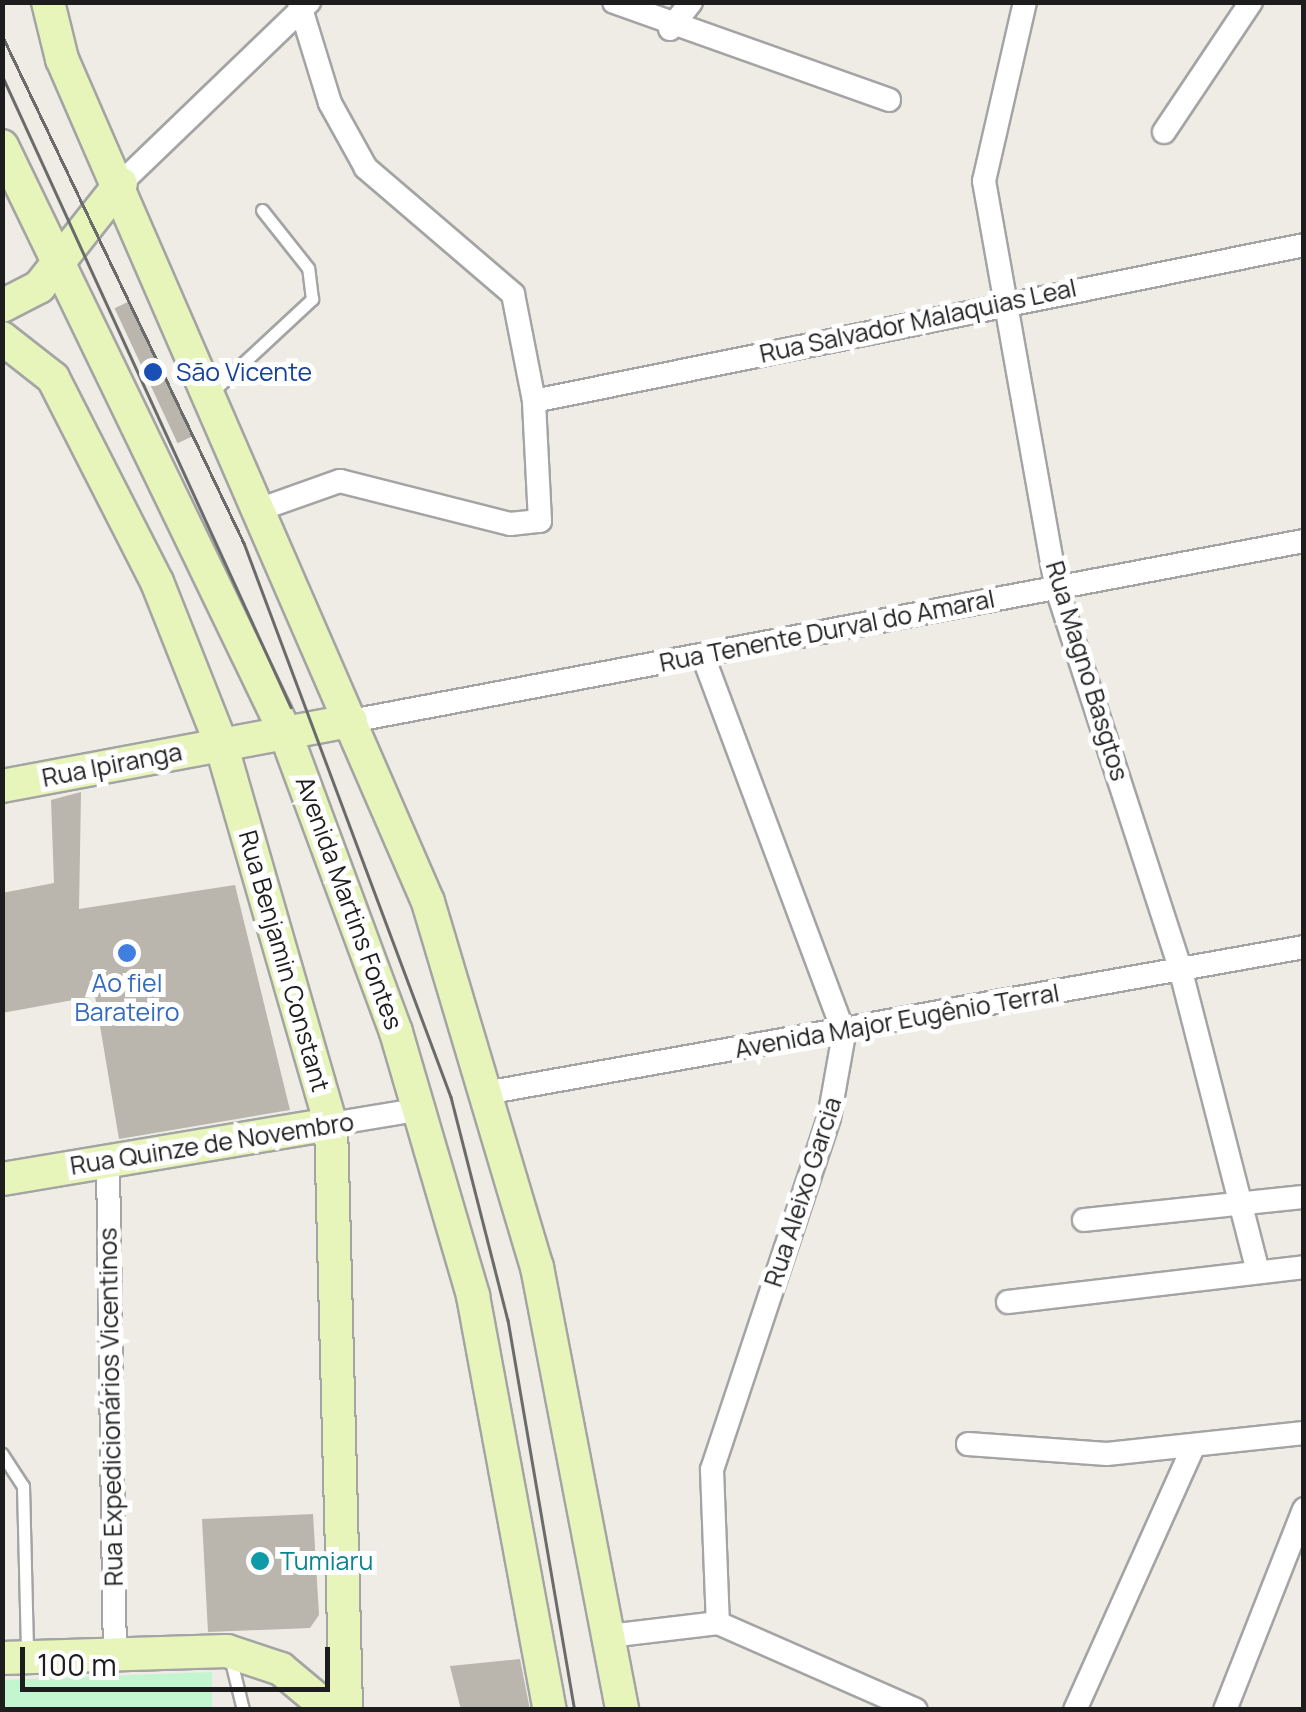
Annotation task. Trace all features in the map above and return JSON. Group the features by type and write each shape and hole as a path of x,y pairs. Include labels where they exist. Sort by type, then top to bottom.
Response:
{"main road":[{"path":"48,2 62,59 121,182 208,395 428,902 491,1092 538,1267 622,1710"},
{"name":"Avenida Martins Fontes","path":"2,146 285,732 422,1108 474,1296 550,1710"},
{"path":"2,306 39,287 57,257 121,182"},
{"name":"Rua Benjamin Constant","path":"2,338 53,378 96,452 222,744 331,1124 346,1710"},
{"path":"222,744 351,721"},
{"name":"Rua Ipiranga","path":"4,782 222,744"},
{"name":"Rua Quinze de Novembro","path":"2,1179 331,1124"},
{"path":"589,1542 601,1710"},
{"path":"15,1658 226,1651 280,1668 330,1710"}],"street":[{"path":"614,2 670,29 889,100"},
{"path":"670,29 690,2"},
{"name":"Rua Magno Basgtos","path":"1024,2 984,181 1056,586 1180,968 1245,1204 1258,1271"},
{"path":"1164,132 1251,2"},
{"path":"121,182 304,4 330,104 366,168 512,294 534,401 540,521 510,524 340,481 258,510"},
{"name":"Rua Salvador Malaquias Leal","path":"534,401 1004,302 1304,244"},
{"name":"Rua Tenente Durval do Amaral","path":"351,721 1304,541"},
{"path":"703,656 844,1034"},
{"name":"Avenida Major Eugênio Terral","path":"491,1092 844,1034 1304,947"},
{"name":"Rua Aleixo Garcia","path":"718,1623 712,1470 829,1118 844,1034"},
{"name":"Rua Quinze de Novembro","path":"331,1124 422,1108"},
{"name":"Rua Expedicionários Vicentinos","path":"108,1161 115,1654"},
{"path":"1084,1220 1304,1198"},
{"path":"1008,1302 1304,1267"},
{"path":"968,1444 1107,1454 1304,1432"},
{"path":"1075,1710 1193,1447"},
{"path":"1224,1710 1304,1509"},
{"path":"609,1636 718,1623 916,1710"}],"lane":[{"path":"208,395 312,299 308,268 262,210"},
{"path":"2,1454 23,1486 15,1658"},
{"path":"226,1651 243,1710"}],"green space":[{"path":"212,1672 212,1709 3,1709 3,1680"}],"building":[{"name":"São Vicente","path":"130,301 193,436 178,443 115,308"},
{"name":"Ao fiel Barateiro","path":"81,792 79,909 235,885 290,1110 119,1139 95,996 2,1013 2,893 54,883 51,800"},
{"name":"Tumiaru","path":"313,1514 319,1615 310,1628 208,1632 202,1519"},
{"path":"520,1659 530,1710 461,1710 450,1666"}],"tram line":[{"path":"2,35 244,543 451,1097 508,1320 575,1710"},
{"path":"2,75 291,707"}],"place":[{"name":"São Vicente","path":"153,372"},
{"name":"Ao fiel Barateiro","path":"127,953"},
{"name":"Tumiaru","path":"260,1561"}]}
